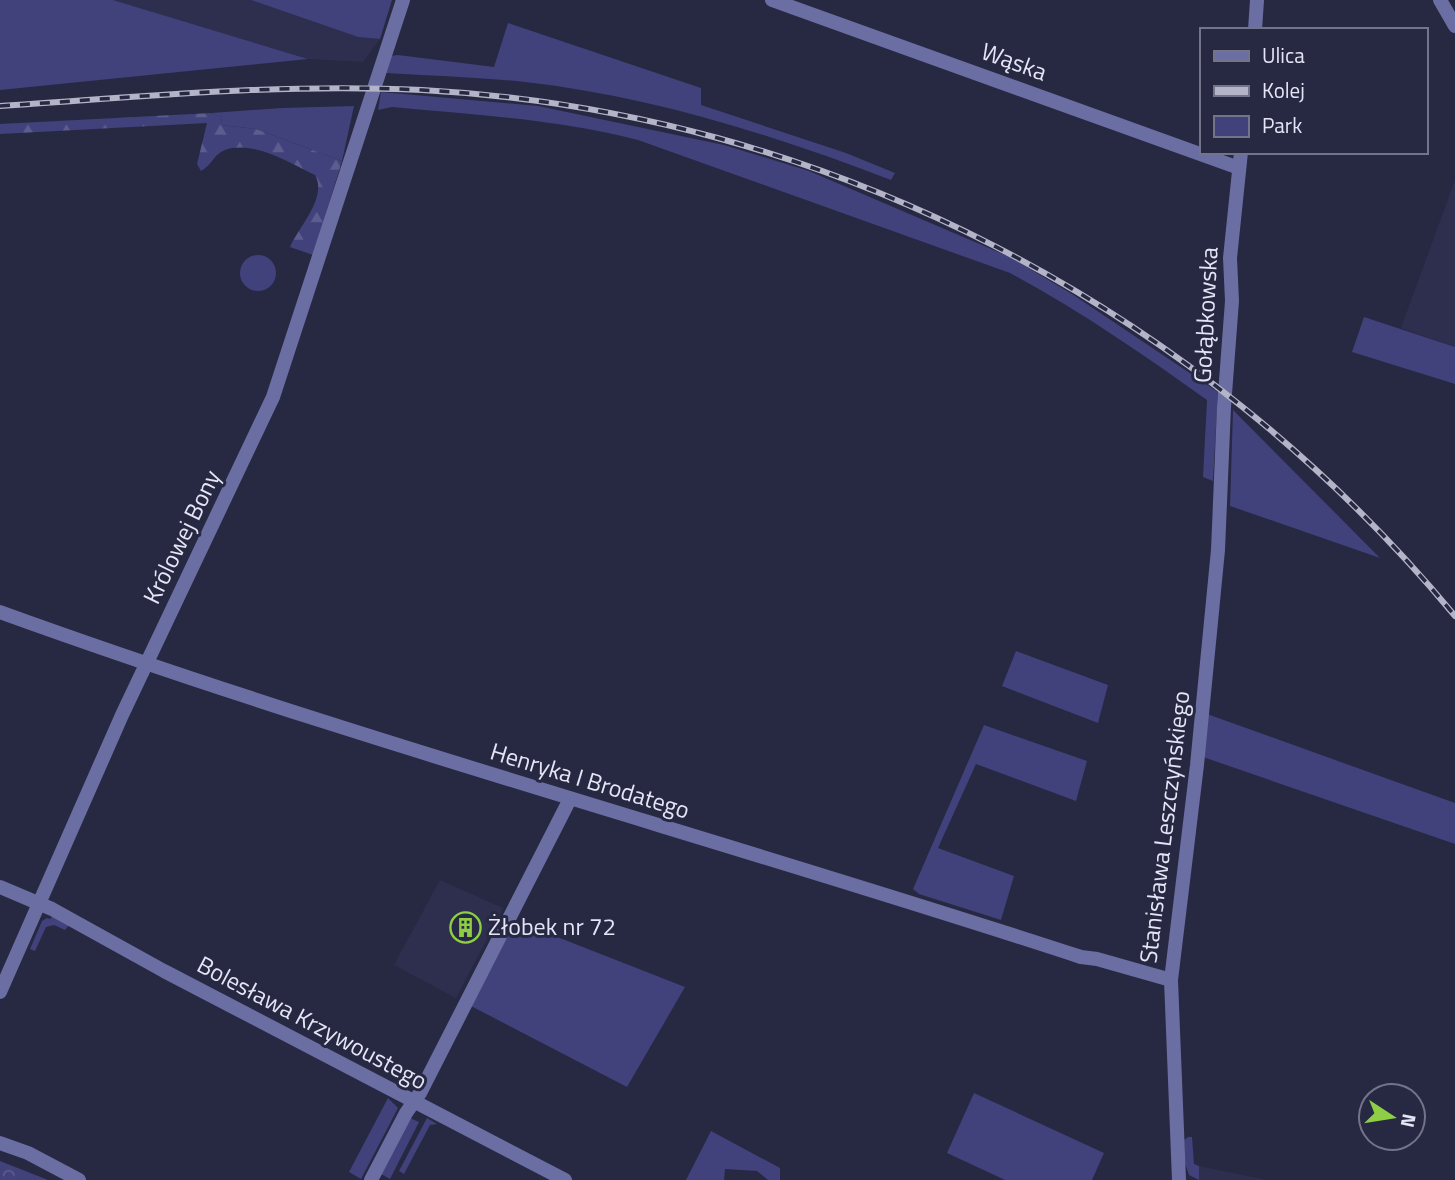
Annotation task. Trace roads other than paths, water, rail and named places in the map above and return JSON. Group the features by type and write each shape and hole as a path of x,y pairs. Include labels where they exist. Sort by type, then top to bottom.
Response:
{"street":[{"name":"Królowej Bony","path":"0,992 4,976 40,903 146,664 273,397 403,0"},
{"name":"Wąska","path":"772,0 1200,154"},
{"path":"1255,28 1257,0"},
{"path":"1440,0 1455,26"},
{"name":"Wąska","path":"1200,154 1239,168"},
{"name":"Gołąbkowska","path":"1221,480 1232,301 1230,258 1241,154"},
{"name":"Stanisława Leszczyńskiego","path":"1179,1180 1171,981 1197,765 1218,550 1221,480"},
{"name":"Henryka I Brodatego","path":"0,612 342,729 913,902 1081,957 1097,959 1171,981"},
{"path":"371,1180 406,1113 415,1102 570,799"},
{"name":"Bolesława Krzywoustego","path":"0,887 40,903 164,971 565,1180"},
{"path":"0,1143 27,1153 79,1180"}],"railway":[{"path":"0,106 263,90 422,90 571,106 717,138 858,184 993,245 1122,320 1242,407 1354,506 1455,616"}],"place":[{"name":"Żłobek nr 72","path":"465,927"}]}
